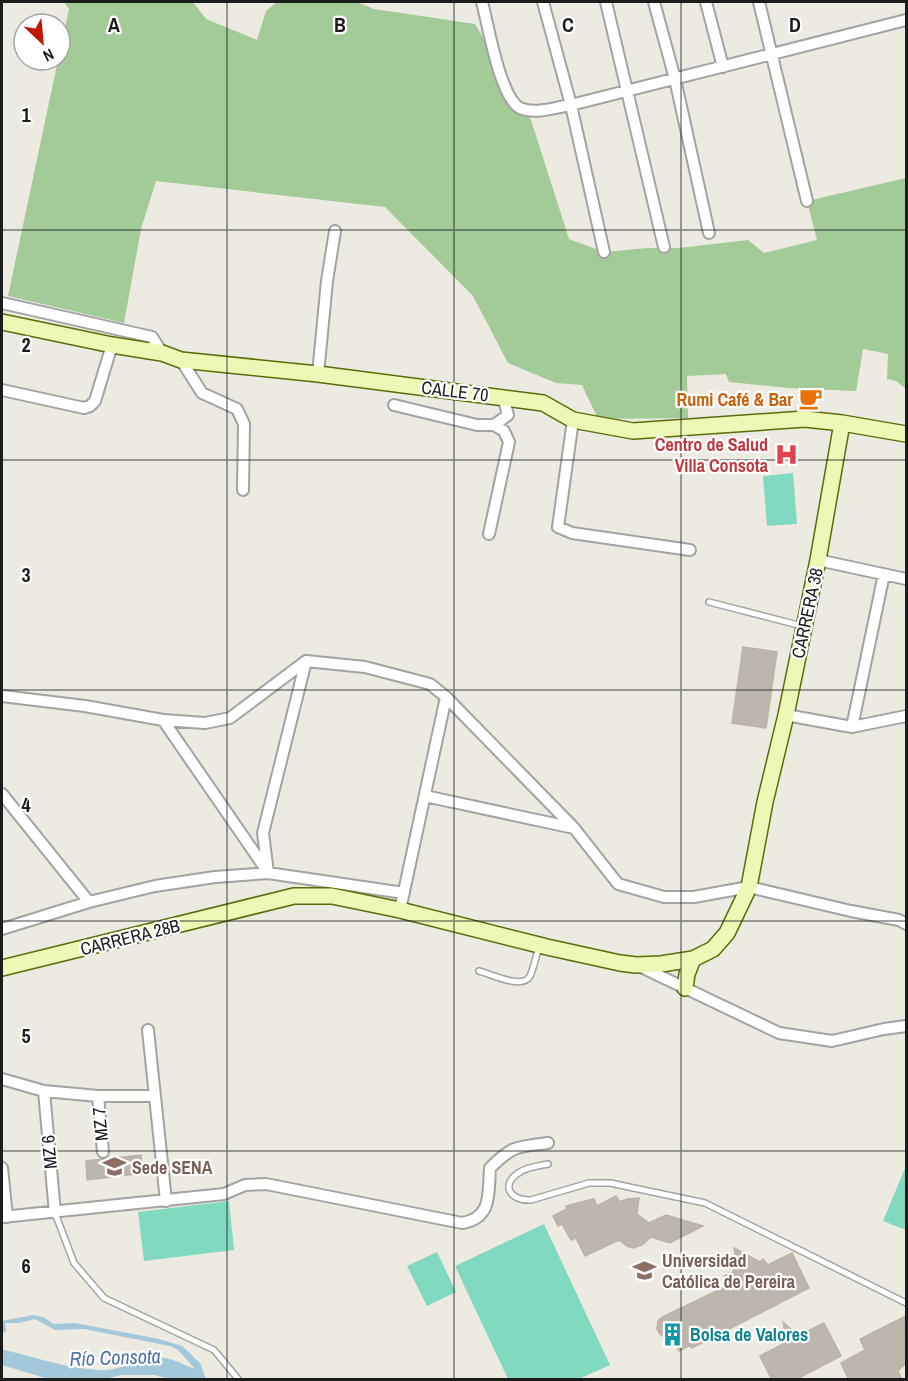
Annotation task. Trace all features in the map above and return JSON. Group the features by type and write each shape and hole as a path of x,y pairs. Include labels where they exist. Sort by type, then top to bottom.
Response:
{"street":[{"path":"482,2 503,86 511,100 520,108 532,111 571,105 906,20"},
{"path":"543,2 571,105 604,252"},
{"path":"606,2 664,247"},
{"path":"654,2 675,79 709,233"},
{"path":"706,2 723,67"},
{"path":"759,2 807,201"},
{"path":"318,375 334,231"},
{"path":"2,303 152,337 162,353"},
{"name":"CALLE 70","path":"2,322 162,353 181,360 543,403 573,420 633,431 805,419 906,434"},
{"path":"2,390 84,408 90,406 94,401 112,345"},
{"path":"181,360 202,393 237,409 244,424 243,490"},
{"path":"495,425 508,415 503,397"},
{"path":"394,405 477,425 495,425 504,431 508,442 489,534"},
{"path":"573,420 558,527 572,533 690,550"},
{"name":"CARRERA 38","path":"693,959 713,949 727,933 749,887 765,802 786,715 818,560 842,423"},
{"path":"818,560 906,579"},
{"path":"852,728 884,574"},
{"path":"268,873 263,833 306,661"},
{"path":"2,696 86,706 163,720 205,723 230,718 306,661 365,667 430,684 446,697 574,828 618,885 664,897 694,897 749,887 899,920 906,924"},
{"path":"400,910 446,697"},
{"path":"786,715 852,728 906,716"},
{"path":"163,720 268,873"},
{"path":"2,794 89,902"},
{"path":"425,796 574,828"},
{"path":"2,929 89,902 155,886 215,877 268,873 404,893"},
{"name":"CARRERA 28B","path":"2,968 294,896 332,896 400,910 539,945 636,965 693,959"},
{"path":"685,988 693,959"},
{"path":"636,965 779,1033 832,1041 906,1026"},
{"path":"147,1030 166,1201"},
{"path":"2,1079 44,1091 98,1096 155,1096"},
{"name":"MZ 6","path":"44,1091 55,1213"},
{"name":"MZ 7","path":"98,1096 103,1152"},
{"path":"2,1168 4,1217 224,1194 245,1185 266,1184 462,1223 471,1221 482,1214 486,1207 490,1168 507,1151 548,1143"}],"lane":[{"path":"709,602 803,627"},
{"path":"479,970 515,982 526,981 530,976 539,945"},
{"path":"548,1164 522,1170 514,1176 510,1182 513,1196 521,1200 531,1200 589,1183 610,1183 705,1203 906,1303"},
{"path":"55,1213 74,1263 104,1298 214,1350 239,1380"}],"green space":[{"path":"64,2 193,2 206,19 257,40 266,11 277,2 357,2 374,9 475,24 531,120 569,239 604,252 679,248 748,240 764,253 817,240 807,201 906,178 906,389 896,381 887,379 888,354 863,349 856,391 788,388 729,382 726,374 687,376 688,418 598,419 582,385 556,383 508,363 473,296 385,207 156,181 141,229 124,323 8,296 55,72 72,72 72,12 68,12"},
{"path":"793,473 797,524 767,526 763,476"},
{"path":"906,1166 906,1230 883,1221"},
{"path":"229,1201 234,1250 144,1261 138,1212"},
{"path":"544,1224 610,1365 579,1379 508,1379 455,1266"},
{"path":"437,1252 456,1292 427,1306 407,1266"}],"water":[{"path":"33,1315 43,1317 54,1324 75,1323 159,1339 182,1346 200,1363 206,1379 121,1375 102,1380 48,1379 2,1365 2,1351 4,1350 86,1369 115,1369 148,1359 165,1358 195,1369 178,1350 170,1346 84,1329 55,1330 35,1319 5,1323 6,1331 2,1334 2,1321"}],"building":[{"path":"743,647 777,652 766,728 732,723"},
{"name":"Sede SENA","path":"141,1155 143,1173 87,1180 86,1161"},
{"path":"616,1196 620,1202 639,1198 637,1214 649,1223 666,1215 703,1226 670,1243 651,1237 642,1245 633,1248 619,1240 585,1256 576,1238 571,1240 562,1224 558,1226 553,1216 567,1209 566,1206 594,1199 597,1206"},
{"path":"734,1248 760,1262 763,1259 768,1265 792,1253 809,1288 692,1348 690,1345 679,1351 673,1339 669,1341 660,1334 657,1329 658,1321 729,1285 724,1276 733,1272 736,1261"},
{"path":"906,1316 904,1332 906,1335 906,1363 898,1371 902,1380 849,1380 841,1363 865,1350 860,1339"},
{"path":"783,1322 798,1336 824,1323 841,1356 795,1380 772,1380 760,1356 787,1342"}],"place":[{"name":"Rumi Café & Bar","path":"811,399"},
{"name":"Centro de Salud Villa Consota","path":"786,454"},
{"name":"Sede SENA","path":"114,1167"},
{"name":"Universidad Católica de Pereira","path":"644,1270"},
{"name":"Bolsa de Valores","path":"672,1334"}],"water label":[{"name":"Río Consota","path":"115,1357"}]}
